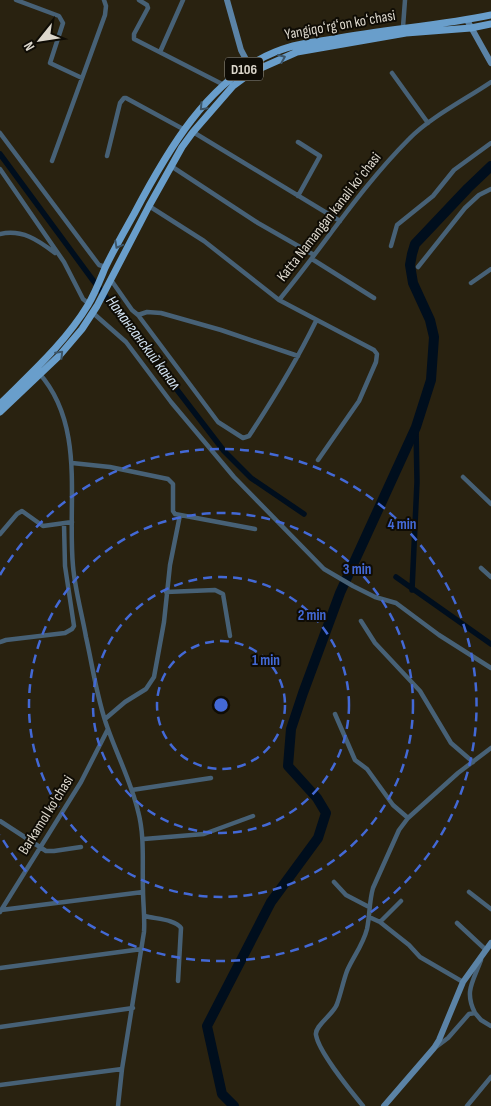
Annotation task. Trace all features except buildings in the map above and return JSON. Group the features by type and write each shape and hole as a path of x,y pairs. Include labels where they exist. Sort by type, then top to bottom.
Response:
{"main road":[{"path":"227,0 238,42 250,69"},
{"name":"Yangiqoʻrgʻon koʻchasi","path":"90,302 106,267 161,163 183,129 224,84 250,69 273,52 294,45 491,15"},
{"path":"467,20 491,63"},
{"name":"Yangiqoʻrgʻon koʻchasi","path":"110,283 149,206 171,166 193,132 250,69 297,52 406,33 471,28 491,24"},
{"name":"D106","path":"0,404 74,340 93,313 110,283"},
{"name":"D106","path":"0,412 38,371 90,302"},
{"path":"384,1106 434,1048 463,982 491,943"}],"street":[{"path":"16,0 59,16 63,24 50,64 82,78"},
{"path":"52,161 105,15 106,6 104,0"},
{"path":"139,0 147,5 148,8 134,37 224,84"},
{"path":"160,52 183,0"},
{"path":"403,28 405,0"},
{"path":"392,73 428,123"},
{"name":"Katta Namangan kanali koʻchasi","path":"318,460 359,401 378,356 374,350 316,321 280,300 370,183 409,139 428,123 491,82"},
{"path":"107,156 120,103 124,98 183,129"},
{"path":"193,132 340,221"},
{"path":"0,133 100,265 106,267"},
{"path":"298,142 320,156 298,196"},
{"path":"391,246 397,225 433,196 454,170 491,143"},
{"path":"171,166 374,298"},
{"path":"0,169 68,268 83,299 90,302"},
{"path":"418,266 465,208 479,195 491,189"},
{"path":"149,206 204,241 280,300"},
{"path":"0,234 9,232 28,235 58,255"},
{"path":"471,283 491,269"},
{"path":"110,283 138,315 218,422 243,438 249,436 275,397 316,321"},
{"path":"138,315 154,312 221,330 298,356"},
{"path":"93,313 126,342 171,402 234,477 324,569 375,596 396,603 438,635 491,668"},
{"path":"38,371 50,385 57,400 69,438 72,463 73,567 76,592 105,719 132,790 139,812 144,840 142,892 145,916 142,950 122,1069 118,1106"},
{"path":"72,463 110,467 168,479 174,484 173,513 254,529"},
{"path":"462,477 491,504"},
{"path":"0,534 17,514 22,512 43,526 72,522"},
{"path":"105,719 151,684 154,677 164,622 166,592 180,515"},
{"path":"0,642 65,633 74,626 64,558 64,524"},
{"path":"482,568 491,577"},
{"path":"166,592 215,590 223,594 230,636"},
{"path":"361,622 375,643 420,691 451,743 473,762"},
{"path":"335,714 355,760 372,775 393,805 408,818"},
{"name":"Barkamol ko'chasi","path":"1,911 81,782 108,729"},
{"path":"363,1106 332,1066 319,1043 316,1032 337,1005 348,969 363,941 373,888 399,830 408,818 458,773 491,748"},
{"path":"132,790 211,778"},
{"path":"144,840 204,834 253,816"},
{"path":"0,821 46,851 54,852 81,847"},
{"path":"334,882 346,895 369,907"},
{"path":"1,911 142,892"},
{"path":"469,892 491,909"},
{"path":"380,922 401,901"},
{"path":"145,916 174,923 181,928 178,981"},
{"path":"369,917 380,922 420,957 463,982"},
{"path":"457,923 484,952 469,990 470,1004 481,1020 491,1026"},
{"path":"0,968 142,950"},
{"path":"0,1028 133,1008"},
{"path":"434,1048 448,1038 466,1015 475,1013"},
{"path":"0,1085 122,1069"},
{"path":"467,1106 491,1077"}],"waterway":[{"name":"Наманганский канал","path":"0,154 92,279 224,451 251,478 304,514"},
{"path":"234,1106 222,1094 207,1026 271,902 318,838 326,813 317,798 288,766 291,729 340,593 416,427 431,380 434,337 430,320 413,283 410,265 412,254 415,244 491,166"},
{"path":"412,590 417,482 416,427"},
{"path":"396,577 491,644"}]}
